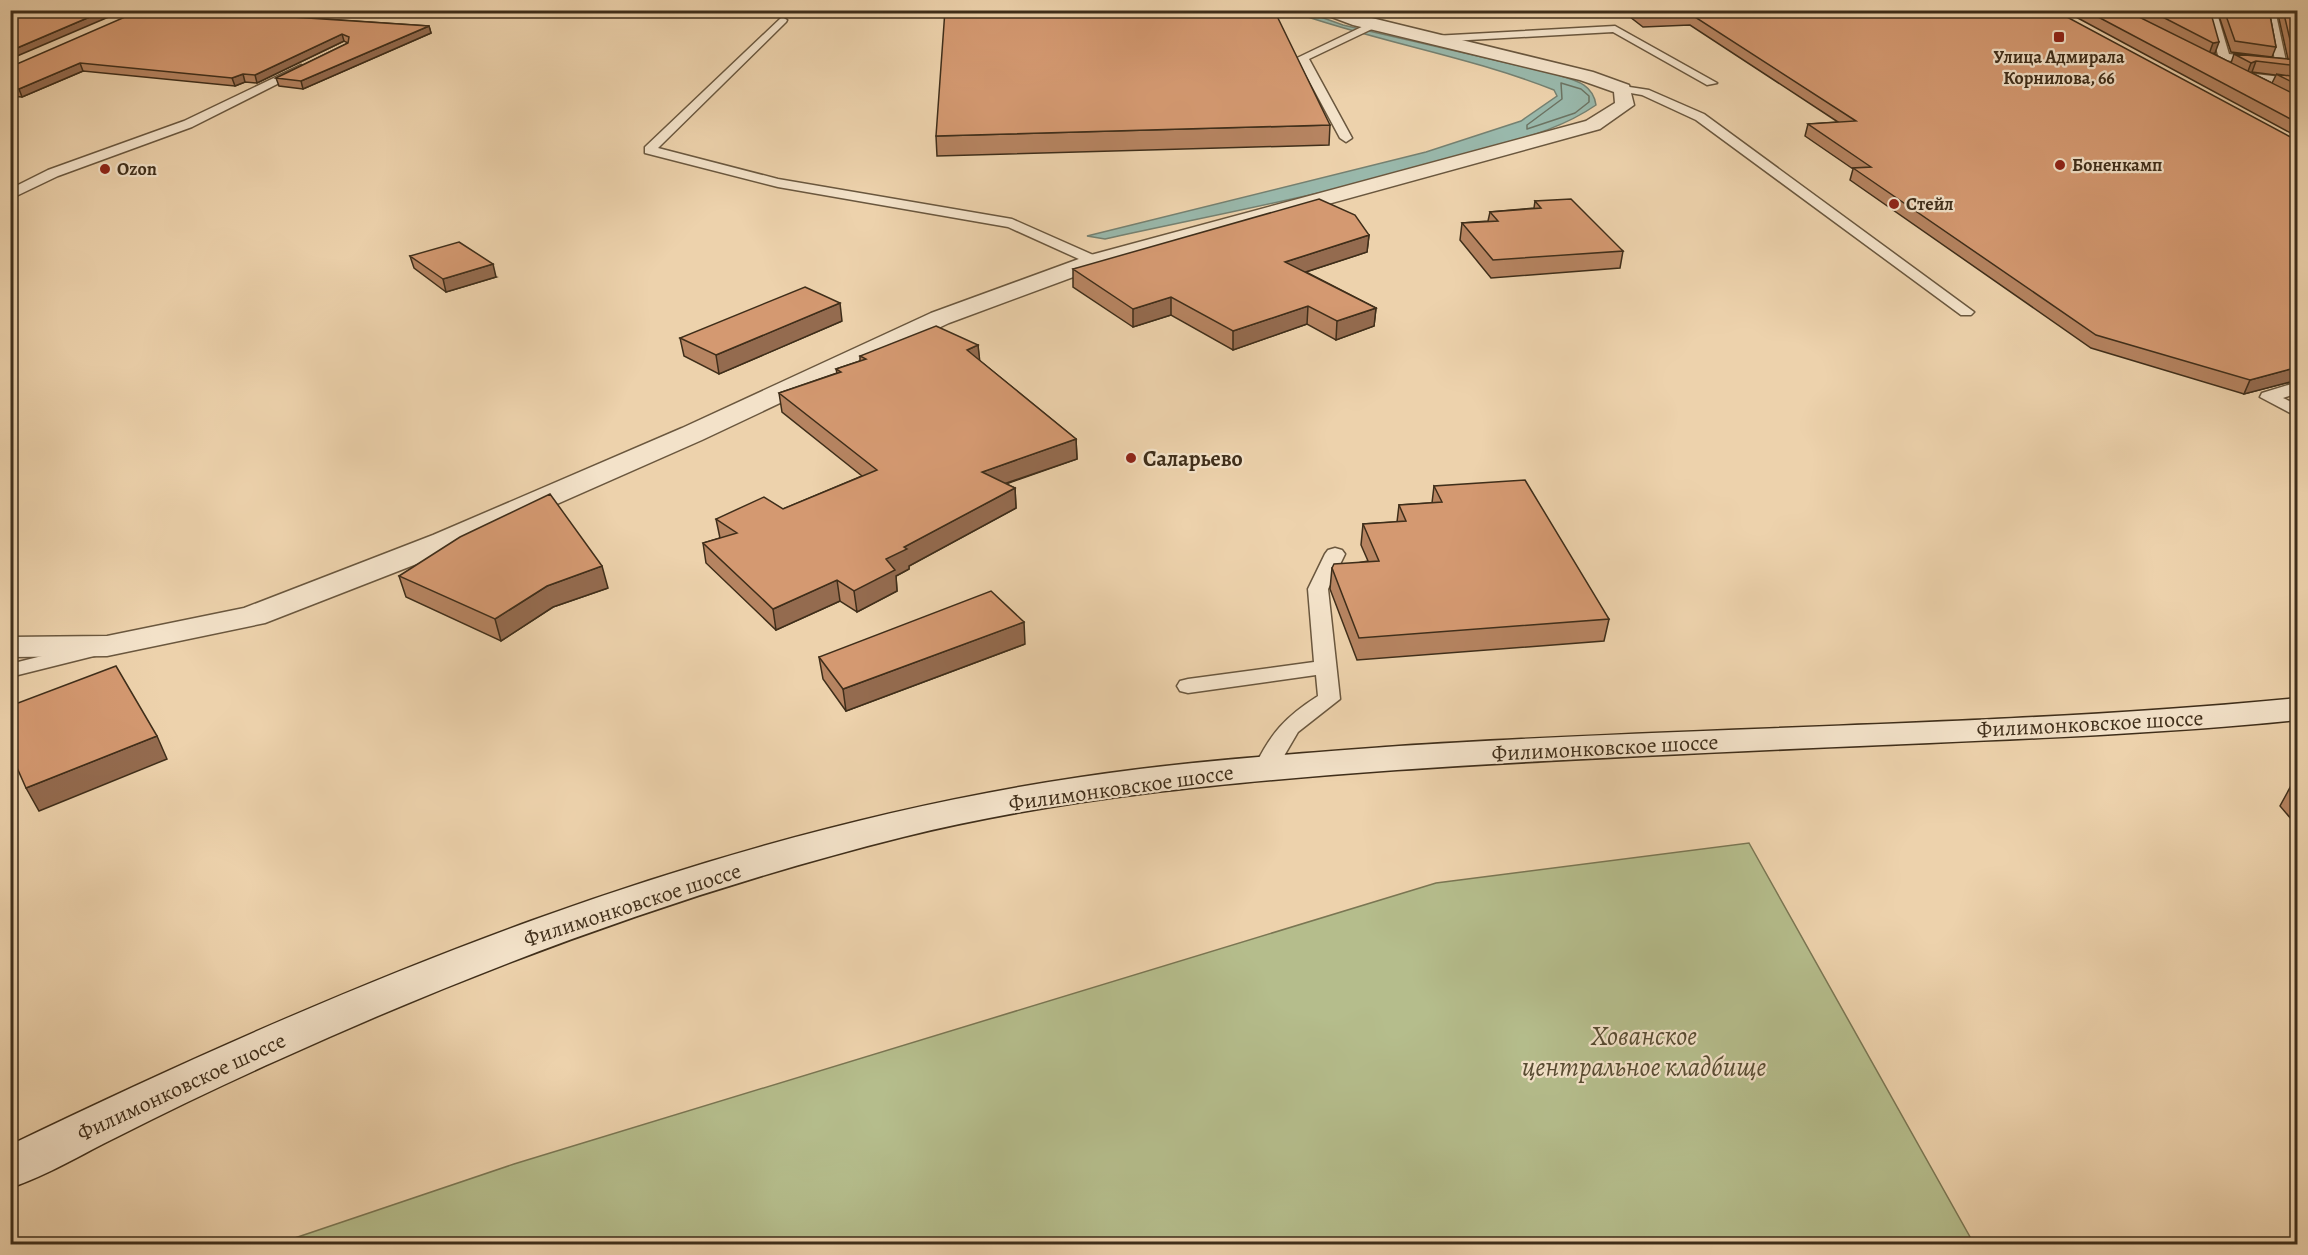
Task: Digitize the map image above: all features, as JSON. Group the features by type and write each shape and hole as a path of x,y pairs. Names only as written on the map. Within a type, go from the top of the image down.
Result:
{"street":[{"path":"10,647 107,646 253,616 444,542 692,434 940,318 1095,261 1593,125 1625,105 1623,89 1584,73 1370,26 1322,10"},
{"name":"Филимонковское шоссе","path":"10,1168 294,1032 458,963 648,894 840,841 1044,795 1266,768 1443,755 2160,720 2298,709"}],"lane":[{"path":"2211,10 2224,57"},
{"path":"2270,10 2281,64"},
{"path":"782,20 649,150 778,183 1012,223 1095,261"},
{"path":"1346,138 1303,58 1370,26"},
{"path":"1433,39 1615,29 1711,83"},
{"path":"2266,90 2202,58 2224,57 2298,66"},
{"path":"10,195 53,173 188,124 315,60"},
{"path":"2237,75 2298,83"},
{"path":"1623,89 1645,92 1700,117 1966,312"},
{"path":"2298,387 2268,397 2298,412"},
{"path":"1266,768 1277,743 1289,725 1329,699 1318,589 1335,554"},
{"path":"10,671 107,646"},
{"path":"1188,686 1326,667"}],"green space":[{"name":"Хованское центральное кладбище","path":"1749,843 1974,1244 277,1244 514,1164 1436,883"}],"water":[{"path":"1290,11 1304,11 1343,25 1562,76 1587,87 1596,105 1568,121 1537,134 1383,178 1105,239 1087,236 1426,152 1521,121 1557,96 1554,90 1522,78 1356,32"}],"building":[{"path":"10,10 106,10 10,51"},
{"path":"141,10 293,10 277,16 429,26 301,81 276,78 348,43 349,37 342,34 255,75 243,74 232,78 80,63 19,89 10,88 10,67"},
{"path":"945,10 1274,10 1330,125 936,136"},
{"path":"1636,10 2054,10 2298,141 2298,367 2250,380 2096,335 1853,168 1871,167 1808,124 1856,121 1692,15 1645,17"},
{"path":"2085,10 2125,10 2298,96 2298,123"},
{"path":"2149,10 2210,10 2219,42 2213,43"},
{"path":"2224,10 2269,10 2276,47 2235,41"},
{"path":"2283,10 2298,10 2298,50 2292,48"},
{"path":"2234,54 2298,60 2298,66 2256,61 2251,63"},
{"path":"2276,74 2298,77 2298,85"},
{"path":"1319,199 1355,215 1369,235 1285,262 1376,308 1337,321 1308,306 1233,331 1171,297 1133,309 1073,269"},
{"path":"1571,199 1623,251 1493,260 1462,223 1498,221 1490,212 1541,208 1535,201"},
{"path":"459,242 493,264 443,279 410,256"},
{"path":"805,287 840,303 716,355 680,338"},
{"path":"936,326 978,345 967,350 1076,439 982,472 1015,488 904,547 907,549 886,559 895,570 854,591 837,580 773,609 703,543 737,533 716,519 764,497 783,509 877,470 779,393 841,372 836,369 866,359 860,356"},
{"path":"1525,480 1609,619 1359,638 1332,568 1334,564 1379,561 1363,524 1406,521 1399,505 1442,502 1434,486"},
{"path":"550,494 602,566 547,586 495,619 399,576 460,537"},
{"path":"991,591 1024,622 843,689 819,657"},
{"path":"116,666 157,736 26,788 10,752 10,706"}],"place":[{"name":"Улица Адмирала Корнилова, 66","path":"2059,37"},
{"name":"Боненкамп","path":"2060,165"},
{"name":"Ozon","path":"105,169"},
{"name":"Стейл","path":"1894,204"},
{"name":"Саларьево","path":"1131,458"}]}
